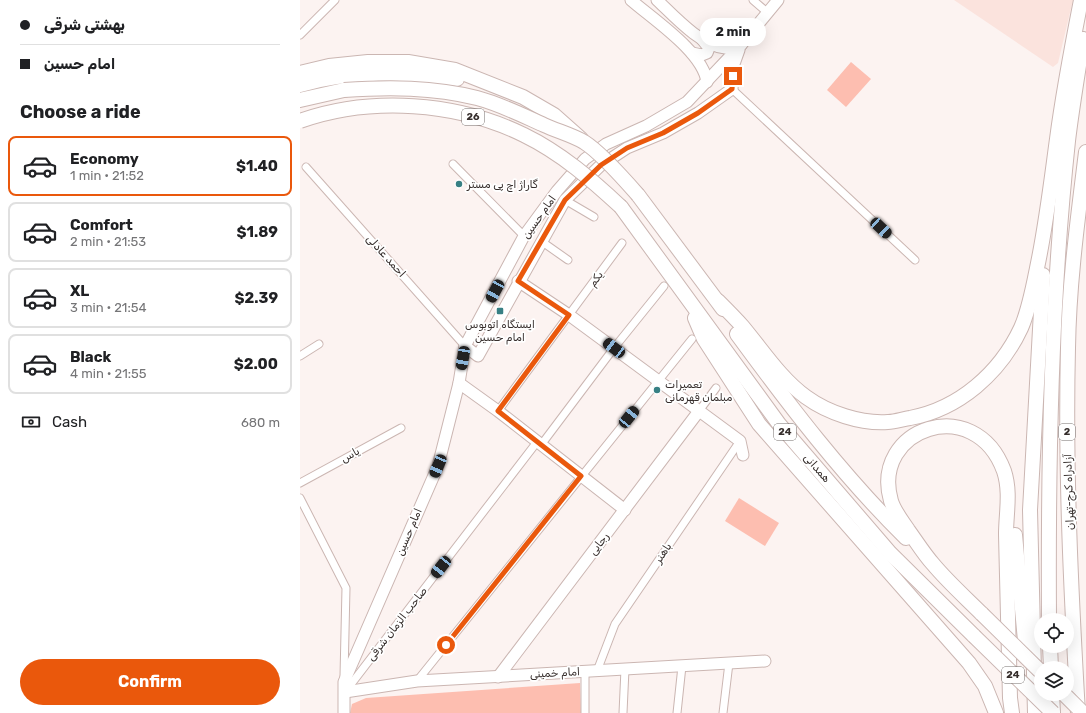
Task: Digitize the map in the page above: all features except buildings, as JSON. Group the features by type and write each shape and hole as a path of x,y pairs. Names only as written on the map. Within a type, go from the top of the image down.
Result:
{"highway":[{"path":"718,301 741,325 783,376 806,397 835,412 861,420 888,422 926,415 947,406 969,392 989,375 1003,359 1021,327 1032,292 1045,229 1064,90 1081,0"},
{"path":"1049,613 1050,423 1060,229 1068,140 1086,21"},
{"path":"300,73 329,66 368,62 408,62 455,70 523,97 554,115 584,142"},
{"path":"300,85 357,74 420,74 491,84"},
{"name":"26","path":"300,100 344,90 382,87 448,92 477,98 515,111 584,142 620,174 638,194"},
{"name":"26","path":"300,120 340,110 397,105 452,111 486,120 526,136 562,158 592,181 621,207"},
{"name":"آزادراه کرج-تهران","path":"1078,713 1069,521 1068,347 1075,245 1086,152"},
{"name":"همدانی","path":"638,194 718,301 734,328 786,401 875,507 932,564"},
{"name":"همدانی","path":"621,207 779,424 890,553 1053,713"},
{"path":"1034,713 1030,510 1045,229"},
{"path":"686,296 704,339 759,424 969,663 985,686 996,713"},
{"path":"932,564 891,502 887,480 892,463 903,444 921,431 943,426 966,429 984,439 996,453 1004,472 1015,532 1022,617 1034,713"},
{"path":"1008,491 1006,529 1010,698 1012,713"},
{"name":"24","path":"932,564 1034,665"},
{"path":"1052,701 1053,713"},
{"path":"1071,701 1083,713"}],"main road":[{"path":"631,0 692,53 702,65 707,82"},
{"path":"656,0 700,38 709,48 707,53 702,55 692,53"},
{"name":"امام حسین","path":"344,713 345,687 438,466 459,383 465,346 524,236 557,191 585,159 606,144 646,126 687,102 741,45 778,0"},
{"path":"700,38 726,48 741,45"},
{"name":"امام حسین","path":"465,346 478,356 518,281 565,200 601,165 627,148 663,133 698,113 732,89 734,64 741,45"},
{"path":"518,281 569,315 740,441 743,455"},
{"path":"459,383 498,411 624,510"},
{"name":"رجایی","path":"498,677 699,411"},
{"name":"امام خمینی","path":"345,687 417,681 765,661"}],"street":[{"path":"300,34 335,0"},
{"path":"753,0 768,13"},
{"path":"732,89 915,260"},
{"path":"453,164 524,236"},
{"name":"احمد عادلی","path":"306,167 465,346"},
{"path":"565,200 594,217"},
{"path":"541,241 568,260"},
{"name":"یکم","path":"498,411 622,243"},
{"name":"صاحب الزمان شرقی","path":"345,687 664,286"},
{"path":"417,681 692,340"},
{"path":"300,356 319,344"},
{"path":"699,411 716,388"},
{"name":"یاس","path":"300,483 401,428"},
{"name":"باهنر","path":"597,671 615,624 740,441"},
{"path":"300,498 346,588 345,687"},
{"path":"723,713 729,664"},
{"path":"677,713 682,666"},
{"path":"623,713 625,669"},
{"path":"585,672 585,713"}],"shaded area":[{"path":"954,0 1073,0 1058,63 1053,67"},
{"path":"851,62 871,79 846,107 827,90"},
{"path":"739,498 779,523 765,546 725,521"},
{"path":"580,683 581,713 350,713 352,704 366,698"}],"place":[{"name":"گاراژ اچ پی مستر","path":"459,184"},
{"name":"ایستگاه اتوبوس امام حسین","path":"500,311"},
{"name":"تعمیرات مبلمان قهرمانی","path":"657,390"}],"route":[{"path":"446,645 581,476 498,411 569,315 518,281 565,200 601,165 627,148 663,133 698,113 732,89 733,76"}]}
